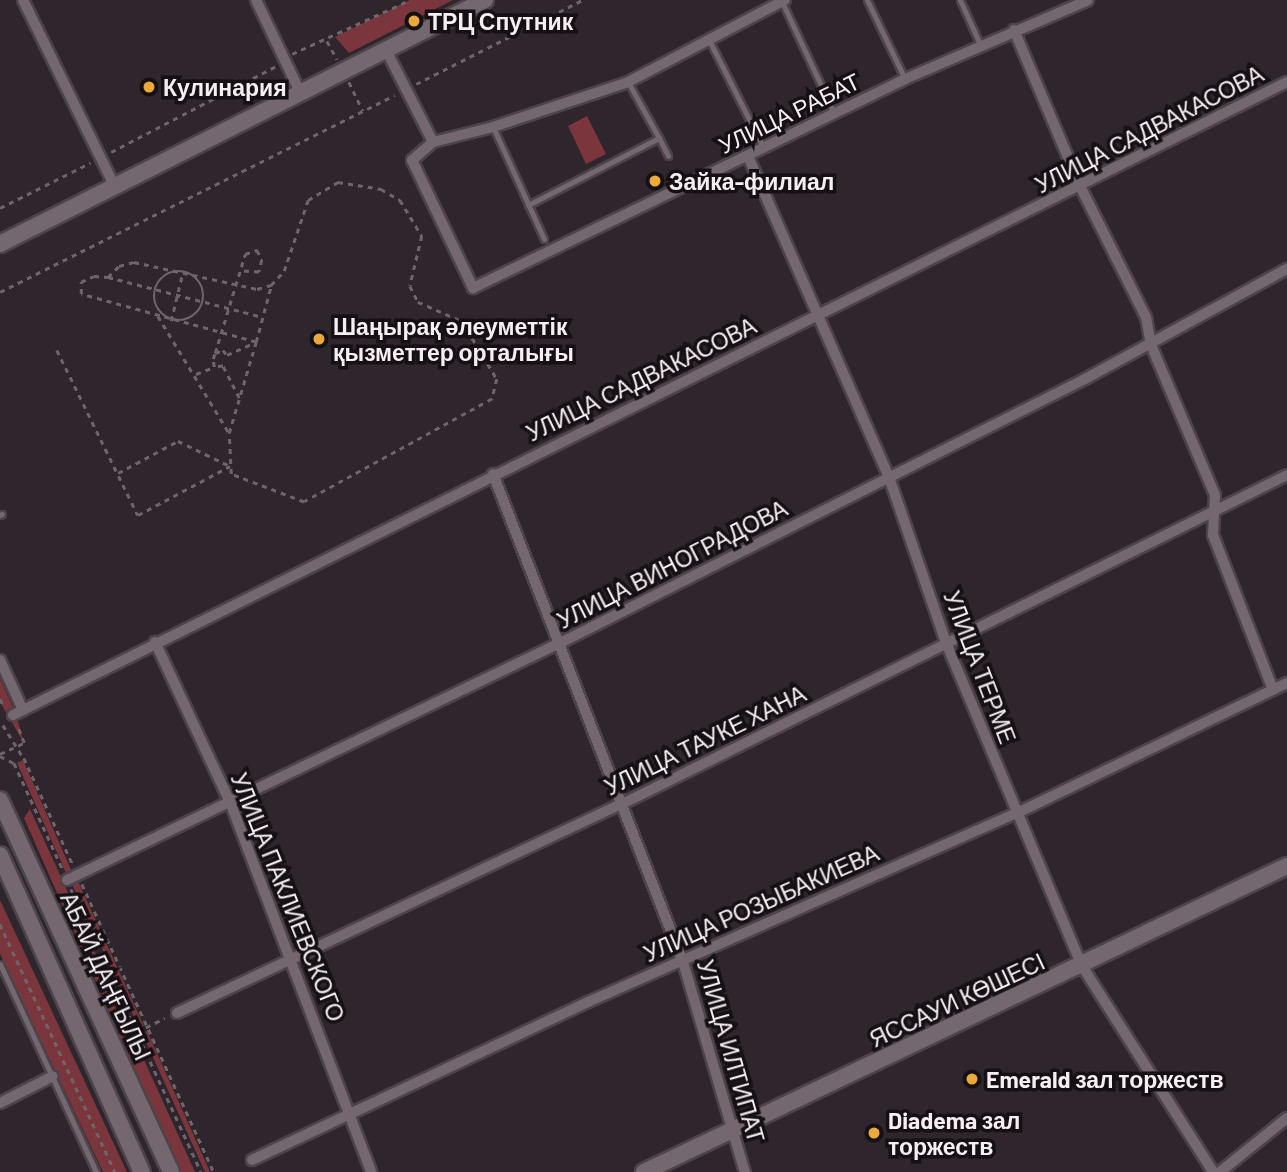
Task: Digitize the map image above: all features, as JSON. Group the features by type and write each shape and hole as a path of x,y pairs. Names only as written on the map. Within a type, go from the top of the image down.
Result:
{"main road":[{"path":"0,244 485,0"},
{"name":"АБАЙ ДАҢҒЫЛЫ","path":"0,800 171,1172"},
{"name":"АБАЙ ДАҢҒЫЛЫ","path":"0,855 142,1172"},
{"name":"ЯССАУИ КӨШЕСІ","path":"644,1172 1082,966 1287,866"}],"street":[{"path":"23,0 115,187"},
{"path":"256,0 301,94"},
{"name":"УЛИЦА РАБАТ","path":"433,142 412,160 474,288 905,79 980,44 1088,0"},
{"path":"386,50 433,142 493,127 628,82 783,1"},
{"path":"1014,30 1081,188 1146,317 1151,345 1215,495 1213,535 1273,690"},
{"name":"УЛИЦА САДВАКАСОВА","path":"18,712 493,474 1081,188 1287,82"},
{"name":"УЛИЦА ТЕРМЕ","path":"748,156 889,477 947,645 1015,814 1082,966 1213,1172"},
{"name":"УЛИЦА ВИНОГРАДОВА","path":"72,877 562,642 1151,345 1287,269"},
{"name":"УЛИЦА ИЛТИПАТ","path":"493,474 562,642 620,805 683,962 745,1172"},
{"name":"УЛИЦА ТАУКЕ ХАНА","path":"177,1013 620,805 1287,475"},
{"name":"УЛИЦА ПАКЛИЕВСКОГО","path":"155,642 230,802 371,1172"},
{"path":"0,660 18,712"},
{"name":"УЛИЦА РОЗЫБАКИЕВА","path":"252,1160 683,962 1015,814 1287,683"},
{"path":"0,1103 53,1076"},
{"path":"1220,1172 1287,1118"}],"lane":[{"path":"867,0 905,79"},
{"path":"960,0 980,44"},
{"path":"783,1 834,114"},
{"path":"709,40 764,148"},
{"path":"628,82 668,156"},
{"path":"493,127 544,239"},
{"path":"527,205 659,138"},
{"path":"0,964 96,1172"}],"path":[{"path":"0,208 264,75 284,60 410,0"},
{"path":"0,292 582,0"},
{"path":"327,41 337,59"},
{"path":"349,82 363,110"},
{"path":"338,182 381,190 400,200 422,236 410,286 418,302 462,320 496,379 492,400 304,502 231,474 229,433 262,317 271,285 284,271 308,200 338,182"},
{"path":"214,367 215,353 245,254 257,250 262,260 258,272 242,271"},
{"path":"108,277 119,266 134,262 257,289 271,285"},
{"path":"172,321 183,271"},
{"path":"155,289 169,273 183,271 197,279 204,302"},
{"path":"256,342 81,294 81,282 94,276 108,277 262,317"},
{"path":"155,289 159,312 172,321 192,318 204,302"},
{"path":"158,316 196,374 229,433"},
{"path":"215,353 223,350 227,355 256,342"},
{"path":"57,350 138,515 230,466"},
{"path":"196,374 223,366 239,398"},
{"path":"117,474 178,441 230,466"},
{"path":"0,755 24,743 18,712"},
{"path":"3,725 14,748 24,758 137,1032 201,1172"},
{"path":"0,755 14,763 148,1027 214,1172"},
{"path":"0,924 115,1172"},
{"path":"137,1032 177,1013"}],"shaded area":[{"path":"410,0 453,0 349,53 335,37"},
{"path":"587,116 606,154 586,164 568,126"},
{"path":"0,679 16,714 24,743 0,702"},
{"path":"23,760 72,872 67,875 17,763"},
{"path":"30,809 195,1172 180,1172 24,818"},
{"path":"77,879 144,1026 139,1028 71,882"},
{"path":"0,900 127,1172 103,1172 0,954"},
{"path":"147,1031 210,1172 205,1172 142,1033"}],"place":[{"name":"ТРЦ Спутник","path":"414,21"},
{"name":"Кулинария","path":"149,87"},
{"name":"Зайка-филиал","path":"655,181"},
{"name":"Шаңырақ әлеуметтік қызметтер орталығы","path":"319,339"},
{"name":"Emerald зал торжеств","path":"972,1079"},
{"name":"Diadema зал торжеств","path":"874,1133"}]}
